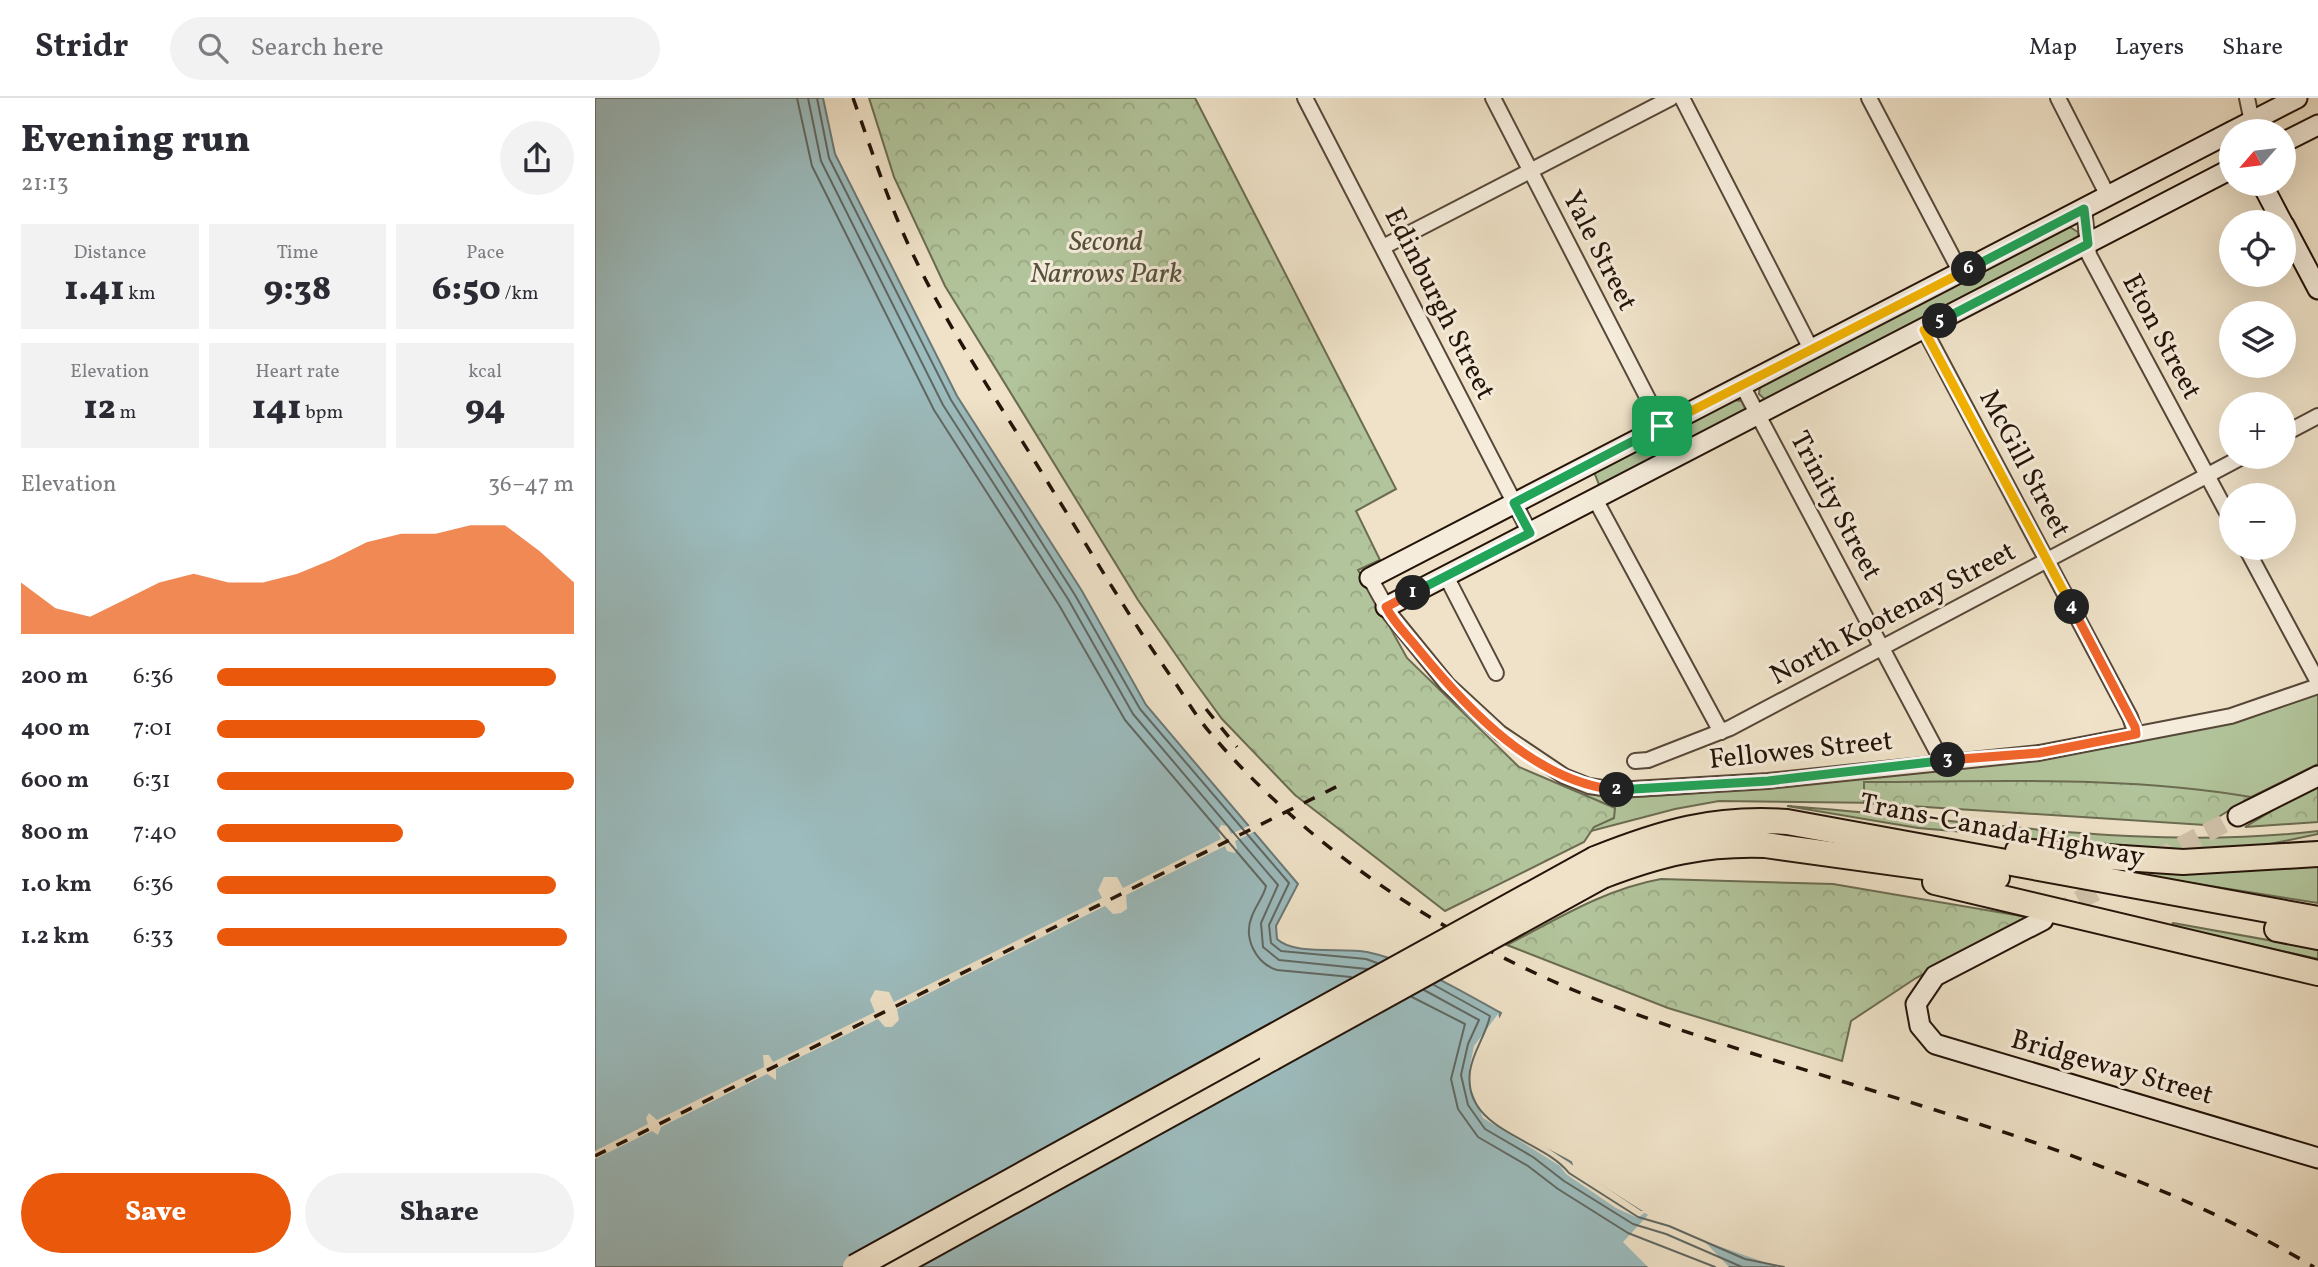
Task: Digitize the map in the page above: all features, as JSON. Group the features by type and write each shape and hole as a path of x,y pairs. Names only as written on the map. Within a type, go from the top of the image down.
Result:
{"highway":[{"name":"Trans-Canada Highway","path":"1599,868 1666,832 1706,824 1755,820 1828,827 2318,919"},
{"path":"1828,827 2007,850 2146,861 2211,861 2318,854"},
{"name":"Trans-Canada Highway","path":"1599,868 1671,852 1729,844 1973,873 2318,937"},
{"path":"1826,854 2318,973"},
{"path":"855,1267 1599,868"},
{"path":"893,1267 1599,868"}],"street":[{"name":"Edinburgh Street","path":"1305,98 1530,533"},
{"name":"Yale Street","path":"1493,98 1662,426"},
{"path":"1383,247 1671,98"},
{"path":"1682,98 1811,349"},
{"path":"1869,98 1961,273"},
{"path":"2058,98 2108,196"},
{"path":"2246,98 2250,119"},
{"path":"2264,119 2297,98"},
{"path":"2296,136 2318,125"},
{"path":"1370,578 2219,139"},
{"path":"1386,607 2219,175"},
{"name":"Eton Street","path":"2084,209 2089,255 2219,498"},
{"path":"2296,248 2318,289"},
{"name":"McGill Street","path":"1924,330 2135,727 2136,734"},
{"name":"Trinity Street","path":"1742,385 1942,761"},
{"path":"2296,428 2318,416"},
{"name":"North Kootenay Street","path":"1635,761 1648,760 1721,732 2219,469"},
{"path":"1595,499 1721,732"},
{"path":"2252,560 2318,684"},
{"path":"1446,576 1496,673"},
{"name":"Fellowes Street","path":"1370,578 1386,607 1447,684 1500,733 1553,770 1589,786 1630,790 1665,789 2039,753 2231,716 2318,684"},
{"path":"2238,816 2318,776"},
{"name":"Bridgeway Street","path":"2043,920 1935,976 1916,1004 1920,1026 1935,1044 2318,1158"}],"green space":[{"name":"Second Narrows Park","path":"869,98 1195,98 1396,489 1356,511 1380,560 1358,570 1407,658 1519,767 1615,808 1614,818 1594,827 1584,842 1445,911 1295,795 1222,719 1138,600 945,286 894,177"},
{"path":"2068,226 2078,232 2079,239 1767,401 1759,394 1760,386"},
{"path":"1732,400 1742,401 1746,411 1600,487 1594,472"},
{"path":"2318,694 2318,764 2231,807 1719,801 1675,809 1591,831 1586,793 1620,798 1686,794 2070,754 2237,722"},
{"path":"1864,782 2106,783 2155,785 2251,797 2205,825 1864,803"},
{"path":"2318,783 2318,822 2245,827"},
{"path":"1787,806 2119,835 2186,838 2318,831 2318,834 2251,848 2218,850 2052,846 2023,837 1918,828"},
{"path":"2318,863 2318,903 2096,868"},
{"path":"1661,879 1833,884 2027,917 1916,978 1851,1021 1842,1061 1668,1008 1507,945 1601,897"},
{"path":"2173,923 2318,949 2318,959 2171,926"}],"water":[{"path":"595,98 823,98 835,154 957,396 1082,591 1146,705 1298,884 1276,926 1277,939 1285,944 1307,949 1357,951 1384,956 1436,978 1501,1013 1483,1050 1477,1074 1479,1090 1486,1105 1497,1117 1526,1138 1571,1162 1573,1168 1641,1211 1748,1252 1803,1267 595,1267"}],"pier":[{"path":"1253,824 1258,830 1235,841 1235,853 1227,851 1225,846 1126,895 1127,909 1121,913 1113,914 1105,906 897,1009 899,1020 892,1027 885,1027 878,1019 776,1069 776,1080 767,1074 661,1127 658,1135 652,1131 595,1159 595,1151 648,1124 646,1118 649,1113 657,1120 764,1067 763,1055 769,1055 773,1062 875,1012 870,1000 875,990 889,992 894,1002 1102,898 1098,890 1104,877 1117,877 1123,888 1221,839 1218,831 1221,825 1227,826 1231,834"},
{"path":"1498,1014 1500,1020 1480,1073 1483,1091 1498,1115 1641,1211 1647,1209 1664,1214 1750,1251 1782,1256 1806,1267 1778,1267 1704,1241 1729,1267 1648,1267 1623,1242 1648,1215 1644,1213 1638,1218 1616,1208 1566,1174 1560,1166 1483,1118 1471,1089 1469,1070 1474,1046"}],"tunnel":[{"path":"2053,914 2238,816"}],"railway":[{"path":"853,98 879,173 924,277 976,368 1140,631 1212,735 1254,780 1299,822 1347,861 1451,930 1562,985 1707,1039 2061,1152 2148,1185 2232,1223 2314,1267"},
{"path":"1206,709 1237,747"},
{"path":"595,1156 1342,784"}],"route":[{"path":"2084,209 2088,244 1924,330 2130,717 2136,734 2039,753 1665,789 1630,790 1589,786 1553,770 1500,733 1447,684 1386,607 1530,533 1514,503 1662,426 2084,209"}]}
